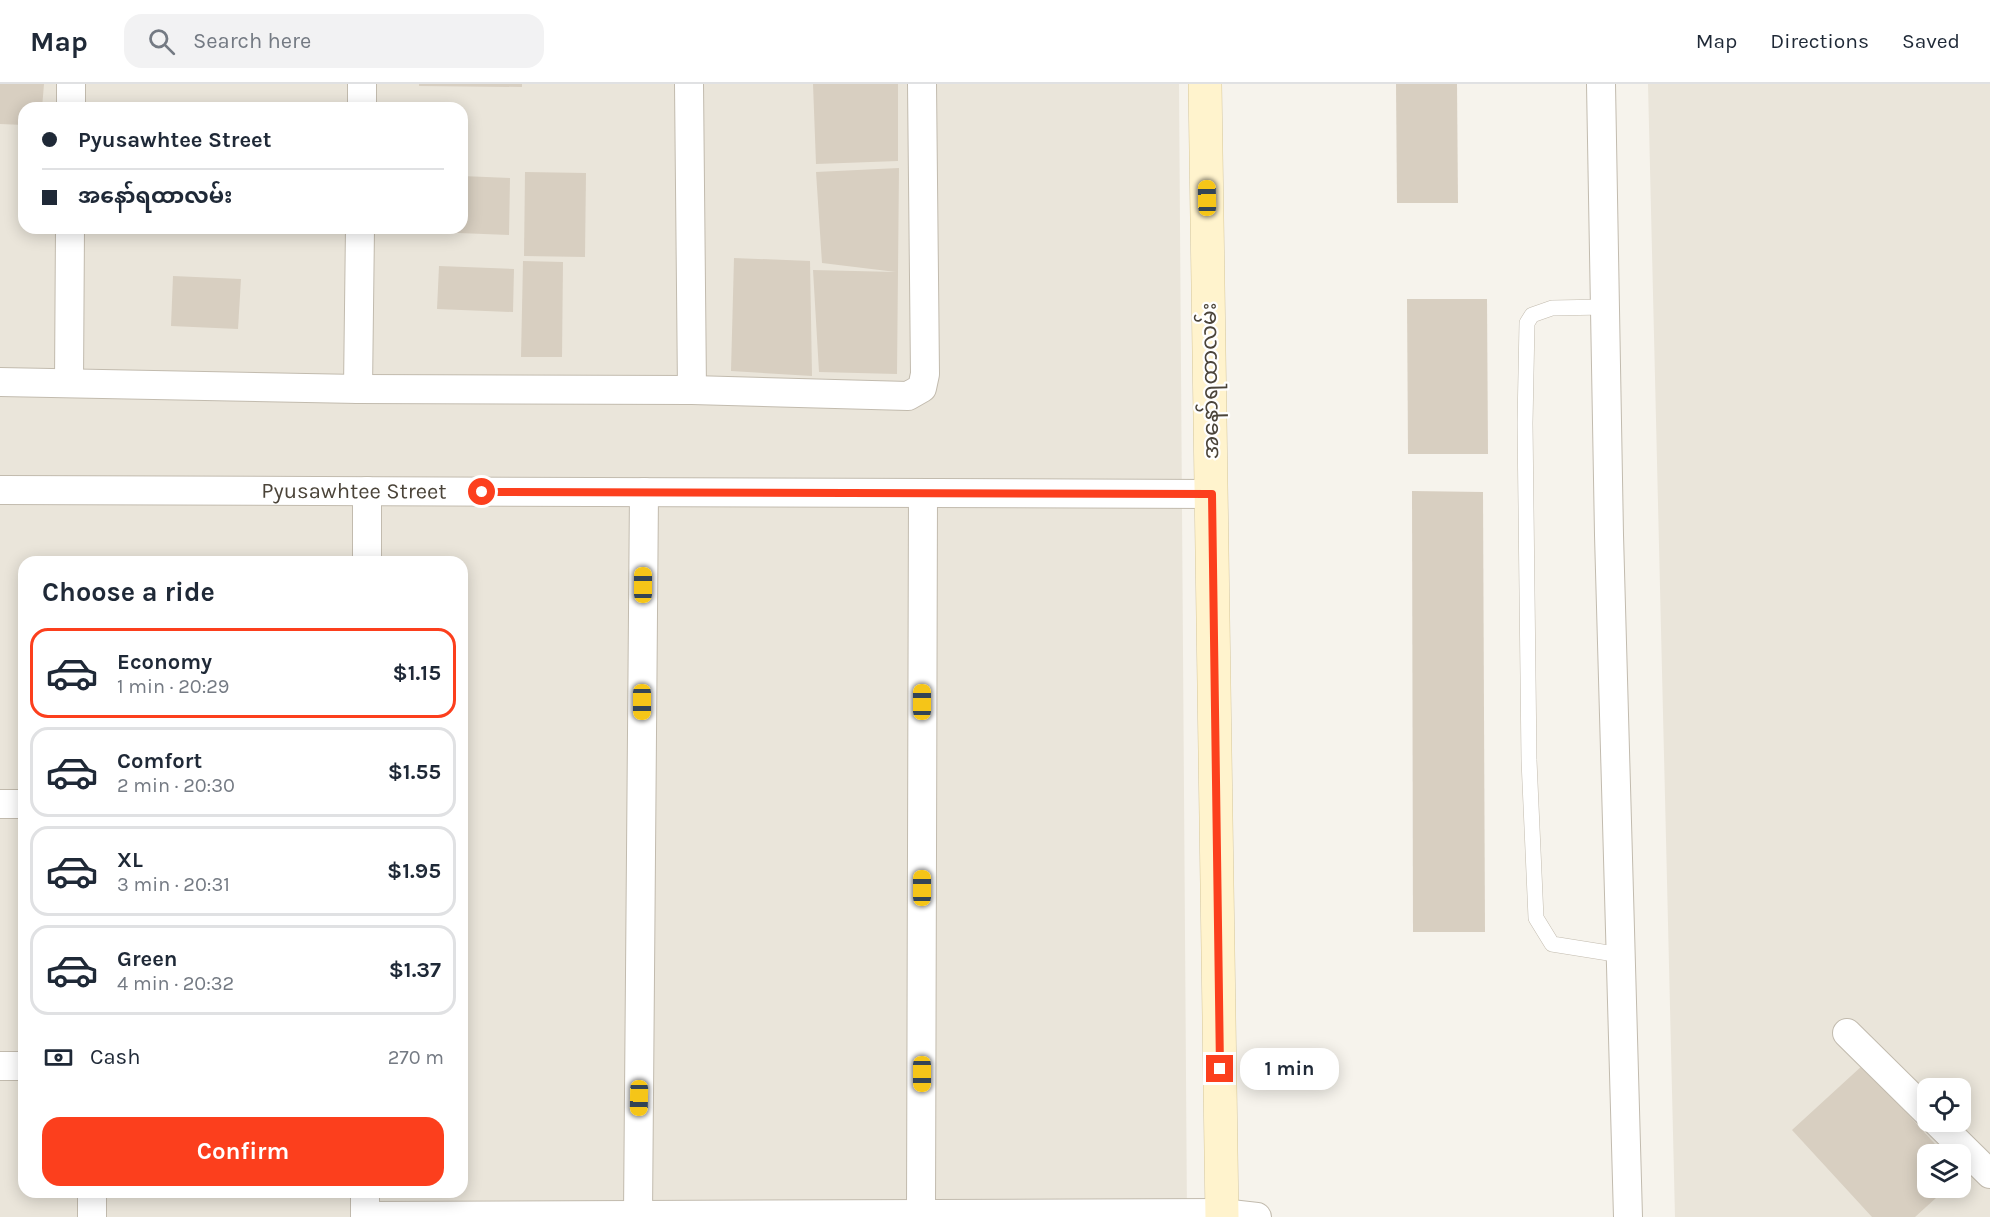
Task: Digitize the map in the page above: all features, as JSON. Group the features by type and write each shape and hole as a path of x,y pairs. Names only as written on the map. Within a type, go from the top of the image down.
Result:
{"main road":[{"name":"အနော်ရထာလမ်း","path":"1205,84 1222,1215"}],"street":[{"path":"70,102 71,84"},
{"path":"362,84 362,102"},
{"path":"689,84 692,390"},
{"path":"0,382 358,389 692,390 908,396 922,388 925,374 922,84"},
{"path":"1601,84 1608,523 1628,1217"},
{"path":"69,382 70,234"},
{"path":"358,389 360,234"},
{"name":"Pyusawhtee Street","path":"0,490 1212,494"},
{"path":"367,491 367,556"},
{"path":"638,1215 644,492"},
{"path":"921,1214 923,493"},
{"path":"0,804 18,804"},
{"path":"1847,1034 1917,1102"},
{"path":"0,1066 18,1066"},
{"path":"1947,1132 1990,1174"},
{"path":"92,1198 92,1217"},
{"path":"365,1209 638,1215 921,1214 1257,1217"}],"lane":[{"path":"1605,307 1552,308 1532,315 1527,323 1525,423 1529,760 1536,918 1552,944 1621,955"}],"shaded area":[{"path":"0,84 1179,84 1187,1217 0,1217"},
{"path":"1648,84 1990,84 1990,1217 1675,1217"}],"building":[{"path":"0,84 44,84 42,102 18,102 18,125 0,124"},
{"path":"419,84 522,84 522,87 419,86"},
{"path":"813,84 898,84 898,161 816,164"},
{"path":"1396,84 1457,84 1458,203 1397,203"},
{"path":"899,168 897,374 819,372 813,270 896,272 822,263 816,172"},
{"path":"525,172 586,173 585,257 524,256"},
{"path":"468,176 510,178 509,235 468,233"},
{"path":"734,258 810,261 812,376 731,371"},
{"path":"523,261 563,262 562,357 521,357"},
{"path":"439,266 514,269 513,312 437,309"},
{"path":"173,276 241,279 238,329 171,326"},
{"path":"1407,299 1487,299 1488,454 1408,454"},
{"path":"1412,491 1483,492 1485,932 1413,932"},
{"path":"1863,1065 1917,1124 1917,1132 1924,1132 1935,1144 1917,1144 1917,1198 1936,1198 1915,1217 1872,1217 1792,1130"}],"route":[{"path":"482,492 1212,494 1220,1069"}]}
